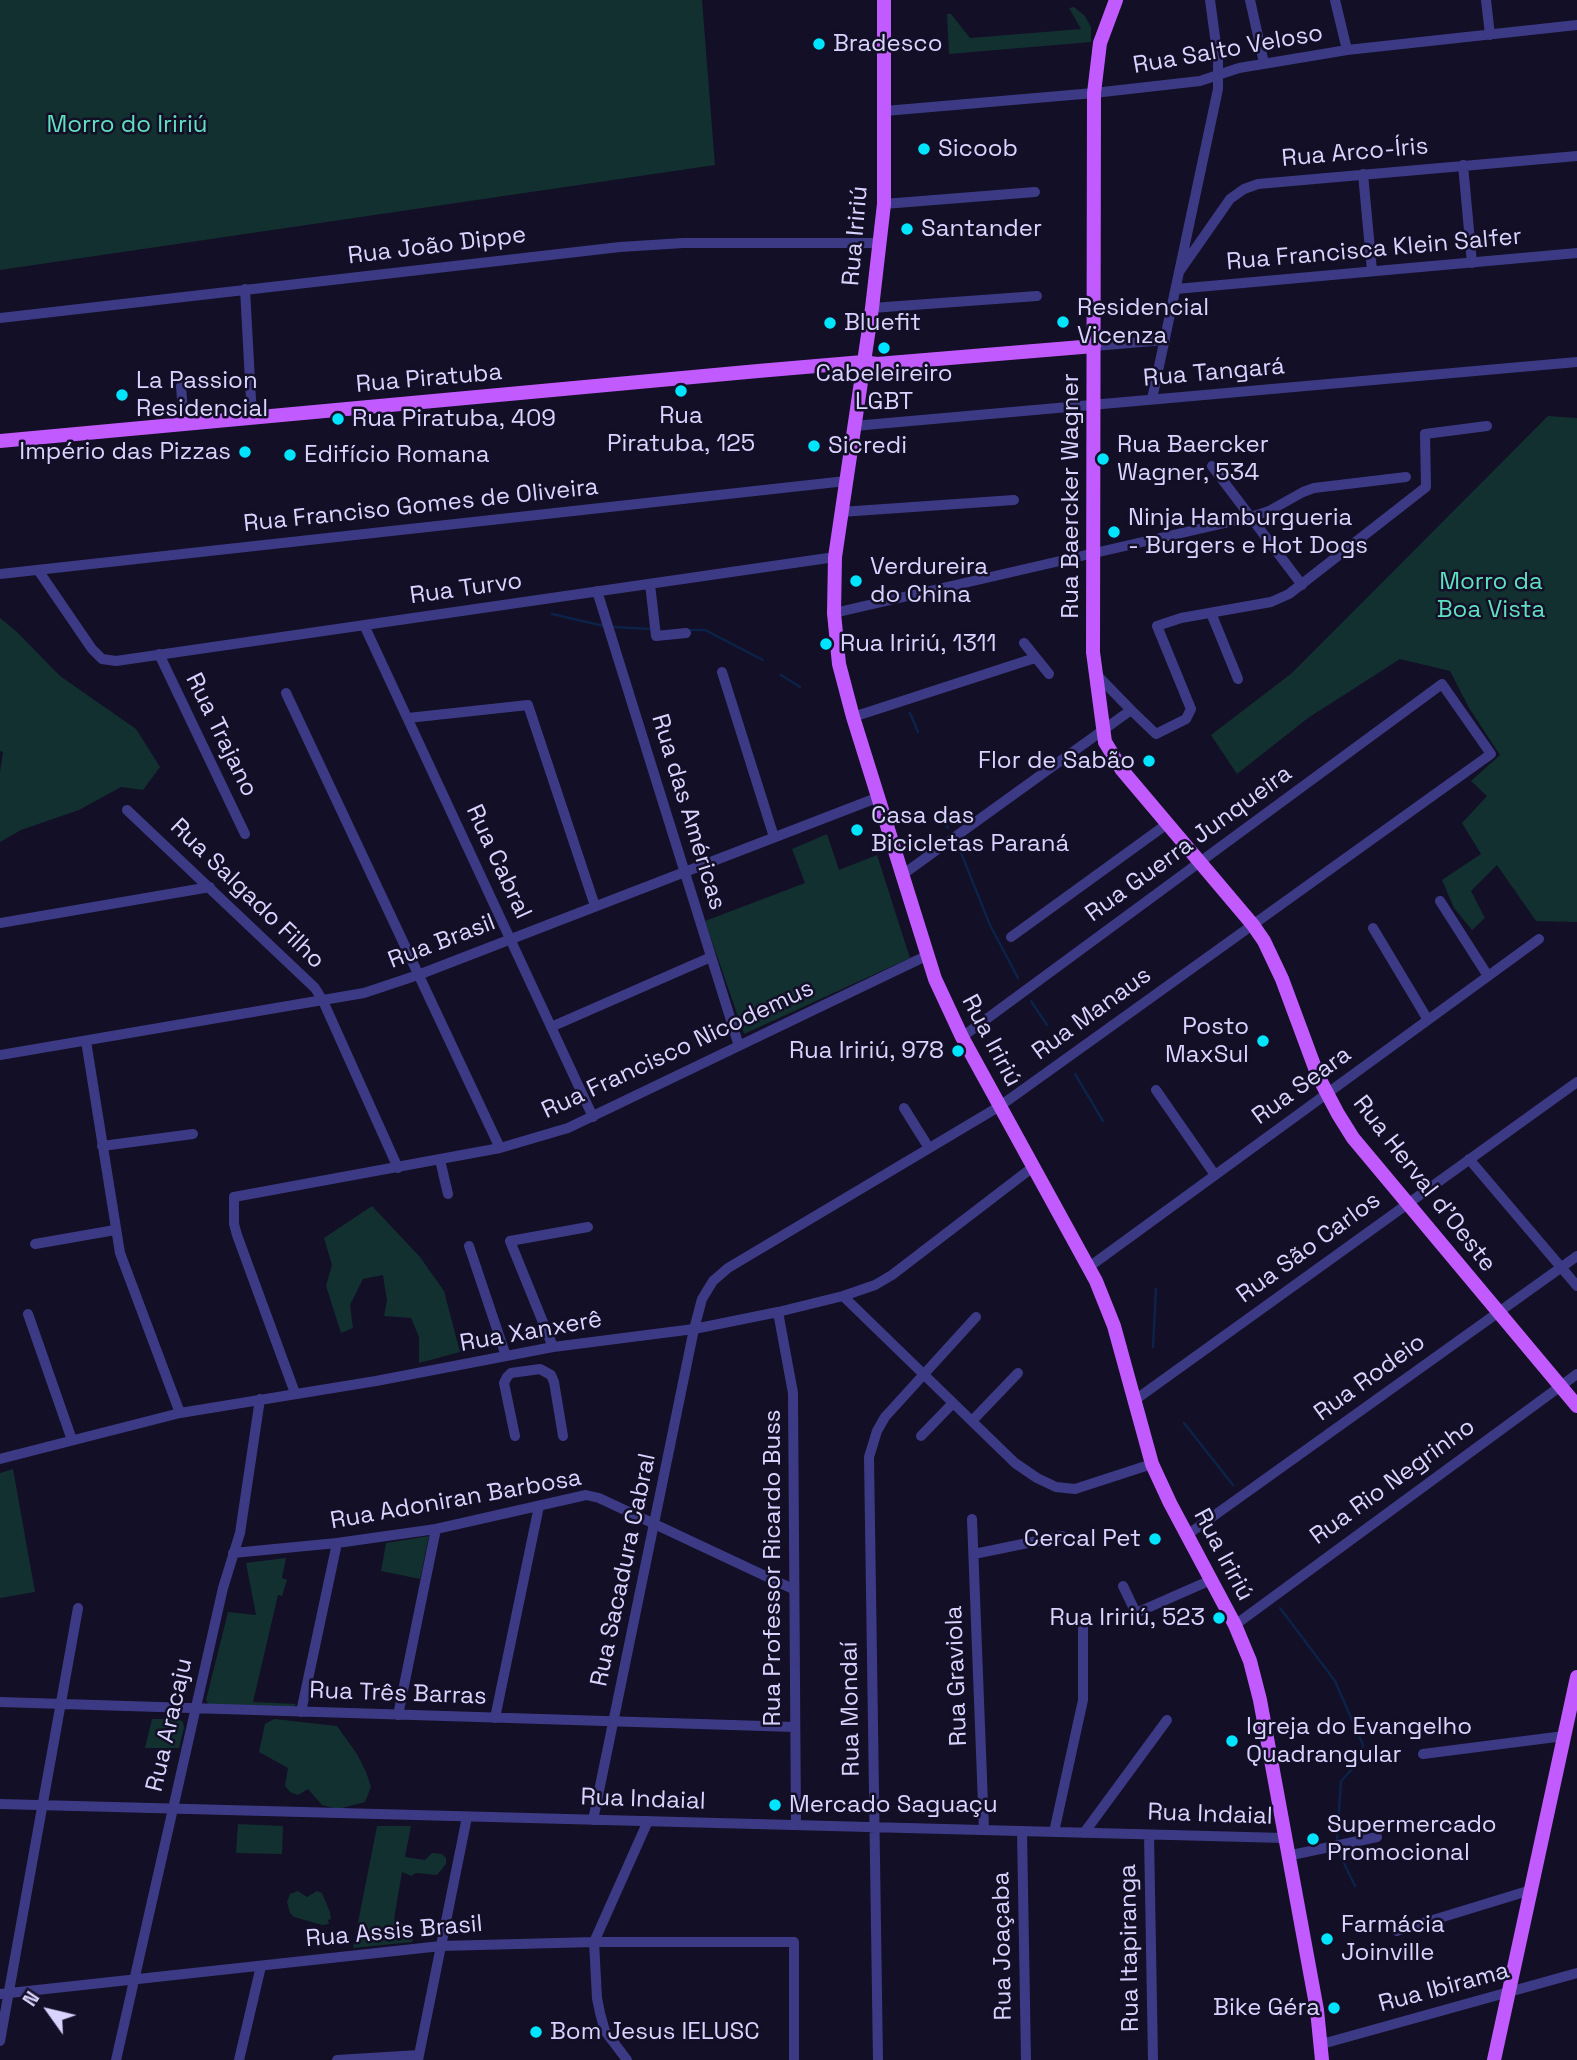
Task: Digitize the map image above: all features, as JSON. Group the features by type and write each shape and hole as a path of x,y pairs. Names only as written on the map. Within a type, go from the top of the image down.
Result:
{"main road":[{"name":"Rua Iririú","path":"884,0 884,204 872,308 835,557 834,613 839,664 926,956 943,1000 1089,1267 1114,1326 1152,1464 1235,1625 1256,1679 1322,2043 1322,2060"},
{"name":"Rua Baercker Wagner","path":"1102,731 1093,631 1094,93 1100,43 1116,0"},
{"name":"Rua Piratuba","path":"0,441 863,362 877,364 1094,346"},
{"name":"Rua Herval d'Oeste","path":"1102,731 1115,761 1253,925 1276,966 1326,1094 1353,1138 1577,1406"},
{"path":"1494,2060 1577,1677"}],"street":[{"path":"1152,399 1219,76 1210,0"},
{"path":"1250,0 1264,63"},
{"path":"1335,0 1347,50"},
{"path":"1486,0 1490,35"},
{"name":"Rua Salto Veloso","path":"885,111 1200,81 1264,63 1347,50 1577,25"},
{"name":"Rua Arco-Íris","path":"1179,272 1224,207 1244,190 1270,182 1577,156"},
{"path":"1463,165 1472,262"},
{"path":"1363,174 1372,271"},
{"path":"884,204 1035,192"},
{"name":"Rua João Dippe","path":"0,318 641,245 880,243"},
{"name":"Rua Francisca Klein Salfer","path":"1176,289 1577,253"},
{"path":"246,289 253,418"},
{"path":"872,308 1037,296"},
{"path":"1094,346 1165,340"},
{"name":"Rua Tangará","path":"854,426 1577,362"},
{"path":"181,386 184,424"},
{"path":"1095,673 1156,734 1186,719 1191,709 1157,626 1181,618 1281,599 1426,487 1425,434 1487,426"},
{"path":"1212,466 1302,585"},
{"path":"834,613 1251,517 1314,488 1406,478"},
{"name":"Rua Franciso Gomes de Oliveira","path":"0,574 846,481"},
{"path":"841,512 1014,500"},
{"name":"Rua Turvo","path":"38,570 92,649 102,659 116,661 835,557"},
{"path":"650,583 656,636 687,633"},
{"name":"Rua das Américas","path":"597,591 740,1046"},
{"path":"1211,613 1238,679"},
{"name":"Rua Cabral","path":"364,625 593,1117"},
{"path":"1024,643 1049,674"},
{"name":"Rua Trajano","path":"159,654 245,834"},
{"path":"853,717 1035,658"},
{"path":"722,672 774,838"},
{"name":"Rua Manaus","path":"694,1329 706,1290 728,1268 1000,1106 1491,754 1442,684"},
{"name":"Rua Guerra Junqueira","path":"962,1037 1442,684"},
{"path":"286,693 500,1148"},
{"path":"408,718 528,705 595,906"},
{"path":"902,875 1130,710"},
{"name":"Rua Brasil","path":"0,1055 364,993 418,975 879,797"},
{"name":"Rua Salgado Filho","path":"127,810 308,980 323,1000 398,1168"},
{"path":"1012,937 1167,824"},
{"path":"0,923 210,887"},
{"path":"1440,901 1489,976"},
{"path":"1373,928 1428,1020"},
{"name":"Rua Seara","path":"1089,1267 1539,939"},
{"name":"Rua Francisco Nicodemus","path":"295,1393 237,1235 234,1224 234,1197 440,1160 543,1136 593,1117 926,956"},
{"path":"551,1027 712,957"},
{"path":"86,1041 115,1230 124,1268 180,1413"},
{"name":"Rua São Carlos","path":"1135,1400 1577,1082"},
{"path":"1156,1090 1216,1175"},
{"path":"904,1108 929,1148"},
{"path":"102,1146 194,1134"},
{"path":"1469,1159 1577,1286"},
{"path":"440,1160 448,1194"},
{"name":"Rua Xanxerê","path":"0,1459 180,1413 376,1381 553,1347 694,1329 842,1296 875,1285 892,1275 1033,1167"},
{"path":"553,1347 510,1241 588,1227"},
{"path":"35,1244 115,1230"},
{"path":"469,1246 506,1356"},
{"name":"Rua Rodeio","path":"1187,1535 1577,1256"},
{"path":"842,1296 1025,1471 1056,1487 1066,1489 1085,1487 1152,1464"},
{"name":"Rua Professor Ricardo Buss","path":"778,1312 793,1393 796,1825"},
{"path":"28,1314 72,1440"},
{"name":"Rua Mondaí","path":"878,2060 869,1457 877,1431 885,1418 976,1317"},
{"name":"Rua Sacadura Cabral","path":"593,1820 694,1329"},
{"path":"529,1352 534,1369"},
{"path":"514,1436 504,1383 512,1373 540,1369 551,1375 564,1436"},
{"path":"972,1422 1018,1373"},
{"name":"Rua Rio Negrinho","path":"1235,1625 1577,1374"},
{"name":"Rua Aracaju","path":"116,2060 195,1708 240,1533 260,1399"},
{"path":"921,1436 953,1403"},
{"name":"Rua Adoniran Barbosa","path":"233,1553 337,1543 436,1529 577,1495 593,1495 793,1589"},
{"path":"495,1718 539,1506"},
{"name":"Rua Graviola","path":"972,1519 984,1830"},
{"path":"398,1714 436,1529"},
{"path":"974,1554 1062,1536"},
{"path":"301,1712 337,1543"},
{"path":"1123,1587 1136,1613 1211,1580"},
{"path":"0,2041 4,1993 43,1805 78,1608"},
{"path":"1054,1832 1083,1700 1083,1627"},
{"name":"Rua Três Barras","path":"0,1702 795,1727"},
{"path":"1084,1833 1167,1720"},
{"path":"1423,1754 1564,1736"},
{"name":"Rua Indaial","path":"0,1804 1284,1839"},
{"path":"337,2060 418,2057 467,1817"},
{"path":"627,2060 605,2031 597,1998 594,1942 648,1821"},
{"name":"Rua Joaçaba","path":"1022,1831 1026,2060"},
{"name":"Rua Itapiranga","path":"1149,1835 1153,2060"},
{"path":"1287,1856 1377,1837"},
{"path":"1397,1931 1531,1890"},
{"name":"Rua Assis Brasil","path":"4,1993 441,1946 594,1942 794,1942 794,2060"},
{"path":"239,2060 261,1966"},
{"name":"Rua Ibirama","path":"1322,2043 1577,1973"}],"green space":[{"name":"Morro do Iririú","path":"0,0 702,0 715,165 0,270"},
{"path":"1074,7 1085,16 1091,27 1091,42 949,54 947,14 951,14 970,38 1081,29 1069,8"},
{"name":"Morro da Boa Vista","path":"1548,416 1577,418 1577,922 1536,921 1497,865 1471,891 1485,918 1472,930 1454,908 1442,880 1481,854 1462,823 1487,796 1471,781 1500,755 1469,708 1450,671 1400,659 1308,718 1237,774 1211,735 1292,673"},
{"path":"0,618 60,676 136,729 160,767 143,790 121,787 79,810 21,830 0,842 0,772 3,752 0,751"},
{"path":"827,834 839,870 877,855 910,958 744,1034 705,921 805,883 792,849"},
{"path":"372,1206 420,1257 444,1291 460,1352 419,1363 419,1337 411,1318 384,1316 387,1301 383,1275 363,1279 350,1305 353,1328 341,1333 326,1286 332,1265 324,1238"},
{"path":"13,1469 35,1592 0,1598 0,1473"},
{"path":"429,1536 420,1579 381,1571 386,1543"},
{"path":"286,1558 282,1578 287,1580 282,1596 278,1595 253,1702 296,1704 293,1708 209,1705 206,1700 228,1612 256,1615 246,1563"},
{"path":"152,1719 178,1719 183,1722 179,1748 145,1748"},
{"path":"274,1719 337,1726 366,1772 371,1787 365,1802 338,1809 322,1805 308,1789 298,1795 290,1792 285,1786 288,1768 259,1752 265,1724"},
{"path":"238,1824 283,1826 282,1854 236,1853"},
{"path":"377,1826 411,1826 405,1857 425,1860 432,1853 442,1854 446,1858 446,1864 437,1875 416,1873 411,1876 402,1872 394,1919 410,1928 414,1936 412,1942 353,1948"},
{"path":"298,1891 307,1897 317,1891 322,1893 330,1912 329,1924 322,1925 294,1917 290,1913 287,1902 290,1894"}],"waterway":[{"path":"552,614 604,626"},
{"path":"610,627 653,629"},
{"path":"687,630 705,630 763,660"},
{"path":"781,675 800,687"},
{"path":"910,713 918,732"},
{"path":"939,813 948,828"},
{"path":"959,848 990,925 1018,978"},
{"path":"1031,1001 1047,1025"},
{"path":"1075,1074 1103,1121"},
{"path":"1153,1347 1156,1289"},
{"path":"1184,1423 1233,1485"},
{"path":"1280,1608 1335,1681 1363,1745 1362,1759 1341,1781 1337,1840"},
{"path":"1340,1855 1355,1886"}],"place":[{"name":"Bradesco","path":"819,44"},
{"name":"Sicoob","path":"924,149"},
{"name":"Santander","path":"907,229"},
{"name":"Residencial Vicenza","path":"1063,322"},
{"name":"Bluefit","path":"830,323"},
{"name":"Cabeleireiro LGBT","path":"884,348"},
{"name":"Rua Piratuba, 125","path":"681,391"},
{"name":"La Passion Residencial","path":"122,395"},
{"name":"Rua Piratuba, 409","path":"338,419"},
{"name":"Sicredi","path":"814,446"},
{"name":"Império das Pizzas","path":"245,452"},
{"name":"Edifício Romana","path":"290,455"},
{"name":"Rua Baercker Wagner, 534","path":"1103,459"},
{"name":"Ninja Hamburgueria - Burgers e Hot Dogs","path":"1114,532"},
{"name":"Verdureira do China","path":"856,581"},
{"name":"Rua Iririú, 1311","path":"826,644"},
{"name":"Flor de Sabão","path":"1149,761"},
{"name":"Casa das Bicicletas Paraná","path":"857,830"},
{"name":"Posto MaxSul","path":"1263,1041"},
{"name":"Rua Iririú, 978","path":"958,1051"},
{"name":"Cercal Pet","path":"1155,1539"},
{"name":"Rua Iririú, 523","path":"1219,1618"},
{"name":"Igreja do Evangelho Quadrangular","path":"1232,1741"},
{"name":"Mercado Saguaçu","path":"775,1805"},
{"name":"Supermercado Promocional","path":"1313,1839"},
{"name":"Farmácia Joinville","path":"1327,1939"},
{"name":"Bike Géra","path":"1334,2008"},
{"name":"Bom Jesus IELUSC","path":"536,2032"}]}
